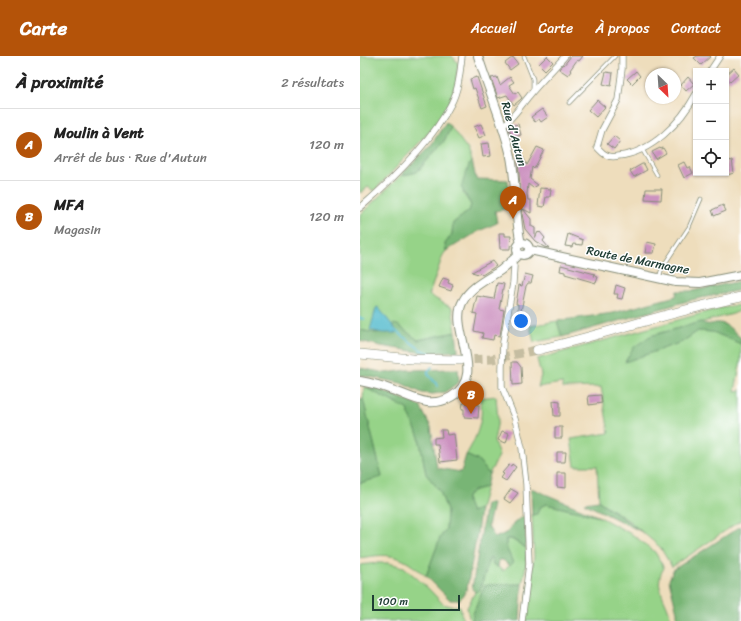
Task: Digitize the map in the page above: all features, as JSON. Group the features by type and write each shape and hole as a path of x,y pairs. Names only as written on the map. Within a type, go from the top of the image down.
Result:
{"main road":[{"name":"Rue d'Autun","path":"478,56 510,153 514,179 517,226 521,244"},
{"path":"525,243 528,245 530,250 526,255 522,256 519,254 517,248 521,244 525,243"},
{"name":"Route de Marmagne","path":"530,250 685,284 700,283 741,275"},
{"path":"360,381 378,385 412,398 428,402 444,400 456,394 462,387 467,377 468,366 460,320 460,311 463,301 477,286 511,262 519,254"},
{"path":"537,350 591,337 711,303 741,297"},
{"path":"360,354 412,360 460,360"}],"street":[{"path":"360,208 397,173 435,130 452,103 459,82 462,56"},
{"path":"502,126 507,123 513,114 565,56"},
{"path":"622,56 618,100 602,130 597,147 601,152 611,157 624,156 642,149 662,136 674,125 690,106 693,100"},
{"path":"712,68 720,56"},
{"path":"511,262 514,266 514,277 503,342 502,387 515,419 522,448 526,484 529,564 522,621"}],"lane":[{"path":"524,56 533,79 533,91"},
{"path":"569,103 615,56"},
{"path":"642,149 657,175"},
{"path":"659,279 662,268 689,227 701,199"}],"green space":[{"path":"360,56 452,56 458,63 456,81 450,101 445,111 432,129 374,191 368,187 360,193"},
{"path":"446,122 451,127 444,141 417,172 400,176 431,145"},
{"path":"451,127 468,150 472,161 469,165 463,193 471,205 469,211 453,223 452,234 445,244 446,251 443,255 429,295 452,308 456,332 418,340 398,326 388,331 380,332 360,330 360,215 400,176 417,172 444,141"},
{"path":"472,161 476,179 508,180 510,208 495,211 497,223 479,231 446,251 445,244 452,234 453,223 469,211 471,205 461,187 469,165"},
{"path":"741,281 741,290 691,300 562,337 557,321 613,313 676,296 677,291 692,291"},
{"path":"741,305 741,310 733,314 650,336 625,361 682,342 698,331 713,332 741,344 741,360 735,391 741,390 741,520 672,567 660,547 629,521 599,501 597,466 575,466 571,439 609,433 601,387 563,388 562,383 538,387 541,375 537,359 721,308"},
{"path":"557,321 562,337 534,342 530,326"},
{"path":"701,322 709,324 720,323 726,325 741,338 741,344 713,332 698,331 682,342 625,362 633,348 650,336"},
{"path":"393,324 398,325 418,340 456,332 458,351 424,353 360,341 360,330 375,333 386,332"},
{"path":"360,368 386,373 407,370 458,369 459,382 445,392 433,394 422,393 401,383 360,375"},
{"path":"364,387 407,409 419,437 426,474 440,491 447,511 446,529 440,538 426,576 410,564 396,557 381,555 360,558 360,483 382,476 363,399"},
{"path":"364,387 376,388 420,406 431,427 437,468 461,472 466,455 479,461 489,474 486,487 473,491 467,498 467,503 471,512 480,509 467,588 459,600 450,600 426,576 440,538 446,529 447,511 440,491 426,474 419,437 407,409"},
{"path":"496,396 498,420 494,441 499,456 489,474 479,461 466,455 479,428 481,413 480,398"},
{"path":"363,399 382,477 360,483 360,400"},
{"path":"486,487 480,509 471,512 467,503 468,496 473,491"},
{"path":"531,488 600,517 546,504 540,507 537,514 532,515"},
{"path":"599,501 642,532 584,503"},
{"path":"486,504 493,504 488,526 495,538 508,532 515,522 525,516 526,548 512,539 506,539 506,547 513,563 509,566 503,560 499,560 498,567 493,565 492,558 489,559 480,590 475,592 472,589"},
{"path":"546,504 600,517 633,535 655,552 664,568 660,575 659,583 669,611 670,621 525,621 534,557 532,515 537,513 540,507"},
{"path":"741,526 741,621 677,621 677,612 669,580 673,570"},
{"path":"506,539 511,539 526,548 526,566 522,584 485,585 473,614 472,621 470,621 467,608 475,592 480,590 489,560 492,558 493,565 503,571 513,563 506,547"},
{"path":"388,563 404,567 429,589 443,604 460,606 463,621 360,621 360,565"},
{"path":"522,584 520,621 472,621 473,614 485,585"}],"water":[{"path":"378,307 397,331 396,333 382,333 370,330 376,308"}],"building":[{"path":"547,56 553,62 545,70 539,64"},
{"path":"571,56 583,56 579,61 577,60 568,75 559,69"},
{"path":"697,56 711,56 701,65 694,58"},
{"path":"513,57 518,64 510,70 505,63"},
{"path":"734,68 739,74 730,82 729,72"},
{"path":"636,71 640,76 632,84 627,79"},
{"path":"606,72 613,73 611,86 603,84"},
{"path":"477,77 487,106 482,108 470,79"},
{"path":"497,77 500,85 510,77 514,82 509,85 515,94 518,92 522,98 514,105 507,95 498,98 491,78"},
{"path":"688,77 693,83 693,85 686,91 681,85"},
{"path":"597,100 605,107 596,117 588,110"},
{"path":"542,109 548,117 541,122 539,119 535,122 531,117"},
{"path":"481,124 486,135 479,138 474,127"},
{"path":"518,124 521,135 512,138 509,127"},
{"path":"614,136 620,141 614,149 607,144"},
{"path":"489,143 491,156 483,157 481,144"},
{"path":"537,147 544,150 534,169 532,167 530,179 538,185 533,188 528,184 527,194 528,200 531,200 531,213 523,209 531,219 531,226 535,228 535,238 538,232 540,232 545,238 543,241 549,248 544,247 535,241 525,229 522,214 518,161 523,157 527,165"},
{"path":"663,148 666,153 656,159 652,152"},
{"path":"732,160 734,173 729,174 729,161"},
{"path":"684,162 687,168 690,167 693,173 684,178 678,165"},
{"path":"644,164 647,170 634,177 630,171"},
{"path":"540,188 551,189 550,197 546,197 544,207 538,206"},
{"path":"646,189 662,189 661,200 645,199"},
{"path":"723,205 726,211 714,216 712,210"},
{"path":"499,233 505,233 505,236 511,236 510,249 500,249"},
{"path":"568,234 583,240 582,245 573,244 572,247 565,246"},
{"path":"647,242 656,244 654,253 645,253"},
{"path":"492,261 496,266 482,275 480,273 478,274 472,272"},
{"path":"561,265 595,274 594,276 598,277 596,283 565,274 565,272 560,271"},
{"path":"525,274 533,276 531,283 528,283 526,286 520,316 518,316 518,304 516,304 519,285 522,286"},
{"path":"443,278 449,280 448,283 453,285 451,291 439,287"},
{"path":"497,283 504,284 499,309 504,310 500,336 494,335 493,340 482,338 483,333 474,331 477,314 473,313 477,296 494,299"},
{"path":"616,285 625,288 622,299 617,298 618,294 614,294"},
{"path":"512,362 517,362 521,367 522,384 513,385"},
{"path":"601,395 602,403 589,405 588,396"},
{"path":"553,401 560,402 560,416 554,416"},
{"path":"463,403 479,405 478,418 464,417 464,409 462,409"},
{"path":"555,427 562,427 562,438 555,438"},
{"path":"441,430 446,430 447,435 454,434 457,460 440,462 438,444 434,444 434,438 442,437"},
{"path":"502,431 509,433 506,443 498,440"},
{"path":"557,452 566,452 565,462 557,462"},
{"path":"512,464 516,467 506,481 501,478 504,474 502,473 509,465 511,466"},
{"path":"557,473 566,473 566,488 557,487"},
{"path":"511,489 518,493 510,503 504,499"}],"waterway":[{"path":"360,318 364,319"},
{"path":"396,331 421,350 432,354"},
{"path":"432,367 428,371 428,374 438,386"}],"tunnel":[{"path":"460,360 492,359 537,350"}],"place":[{"name":"Moulin à Vent","path":"513,219"},
{"name":"MFA","path":"471,414"}]}
